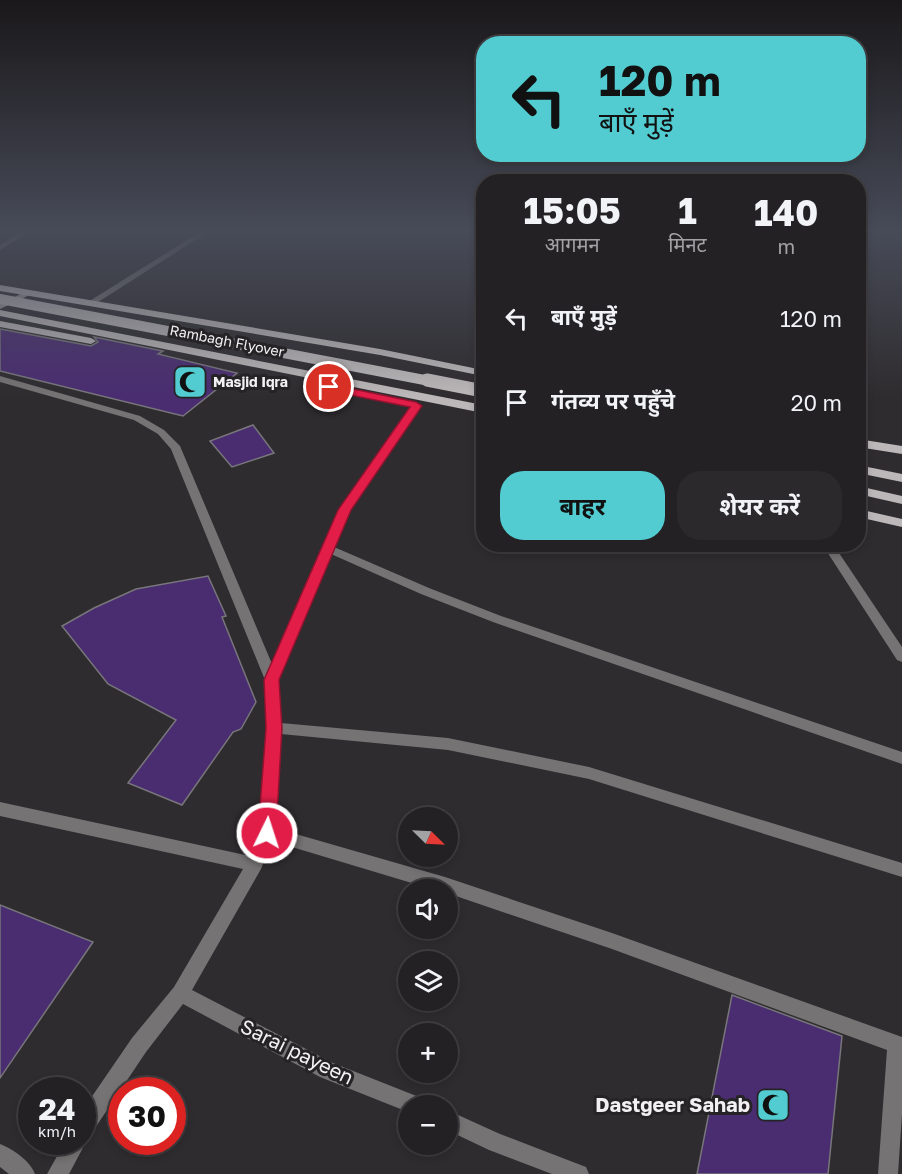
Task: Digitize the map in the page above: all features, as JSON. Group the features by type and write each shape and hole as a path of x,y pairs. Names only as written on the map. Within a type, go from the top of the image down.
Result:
{"main road":[{"path":"0,288 369,350 476,372"},
{"name":"Rambagh Flyover","path":"0,299 476,390"},
{"name":"Rambagh Flyover","path":"0,313 476,408"},
{"path":"0,324 476,419"},
{"path":"866,444 902,450"},
{"path":"866,470 902,478"},
{"path":"866,492 902,500"},
{"path":"866,515 902,523"}],"street":[{"path":"92,302 117,287"},
{"path":"0,307 32,292"},
{"path":"0,379 137,418 161,432 176,448 272,680 274,728 267,833 255,864 180,993 139,1045 96,1107"},
{"path":"272,680 344,510 416,406"},
{"path":"329,549 497,620 902,758"},
{"path":"832,552 902,657"},
{"path":"274,728 448,744 578,771 902,870"},
{"path":"0,809 255,864"},
{"path":"267,833 445,885 612,940 900,1045 888,1174"},
{"name":"Sarai payeen","path":"180,993 327,1070 398,1098"},
{"path":"458,1125 496,1143 579,1174"},
{"path":"0,1154 25,1174"},
{"path":"57,1174 68,1155"}],"building":[{"path":"0,329 91,346 98,342 94,337 163,351 158,354 237,373 183,416 0,371"},
{"path":"253,425 274,453 232,467 210,441"},
{"path":"208,576 226,616 222,617 256,702 241,729 233,732 182,805 128,783 176,720 108,684 62,626 136,589"},
{"path":"0,905 93,942 0,1078"},
{"name":"Dastgeer Sahab","path":"732,995 842,1036 828,1174 697,1174"}],"place":[{"name":"Masjid Iqra","path":"190,382"},
{"name":"Dastgeer Sahab","path":"773,1105"}],"route":[{"path":"267,833 274,728 272,680 344,510 416,406 329,387"}]}
